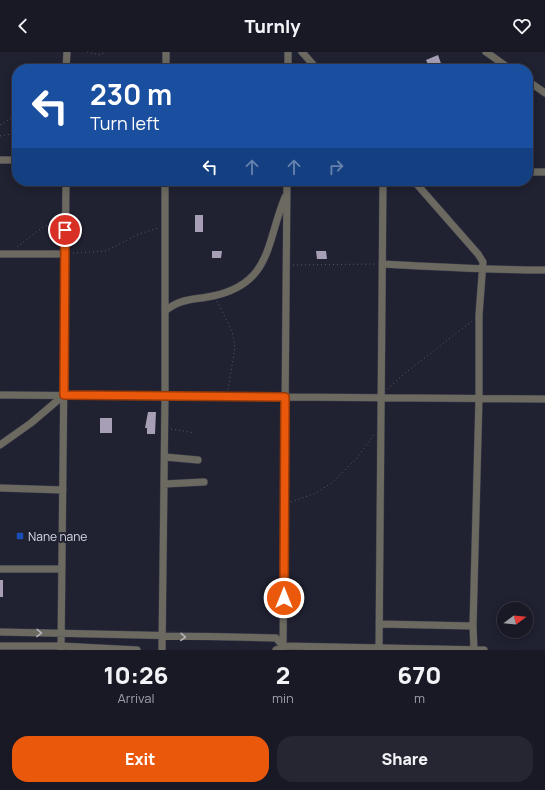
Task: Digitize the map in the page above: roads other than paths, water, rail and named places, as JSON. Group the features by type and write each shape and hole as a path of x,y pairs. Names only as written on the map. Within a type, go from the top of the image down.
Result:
{"street":[{"path":"66,64 67,52"},
{"path":"166,52 166,64"},
{"path":"288,52 288,64"},
{"path":"302,52 313,64"},
{"path":"486,52 503,64"},
{"path":"533,85 545,93"},
{"path":"0,160 12,160"},
{"path":"533,172 545,172"},
{"path":"61,648 66,186"},
{"path":"162,650 165,457 165,186"},
{"path":"283,648 287,186"},
{"path":"379,649 383,186"},
{"path":"418,186 478,254 483,268 479,316 480,398 473,626 474,650"},
{"path":"164,311 180,301 213,296 240,287 253,276 267,253 287,194"},
{"path":"0,254 65,254"},
{"path":"382,264 502,270 545,270"},
{"path":"0,395 285,397 381,396 545,399"},
{"path":"0,444 31,423 64,395"},
{"path":"165,457 198,460"},
{"path":"164,484 204,482"},
{"path":"0,488 63,490"},
{"path":"0,569 62,569"},
{"path":"379,624 473,626"},
{"path":"0,632 162,637 276,638 283,648"},
{"path":"0,646 137,650"},
{"path":"276,650 283,648 484,650"}],"place":[{"name":"Nane nane","path":"20,536"}]}
